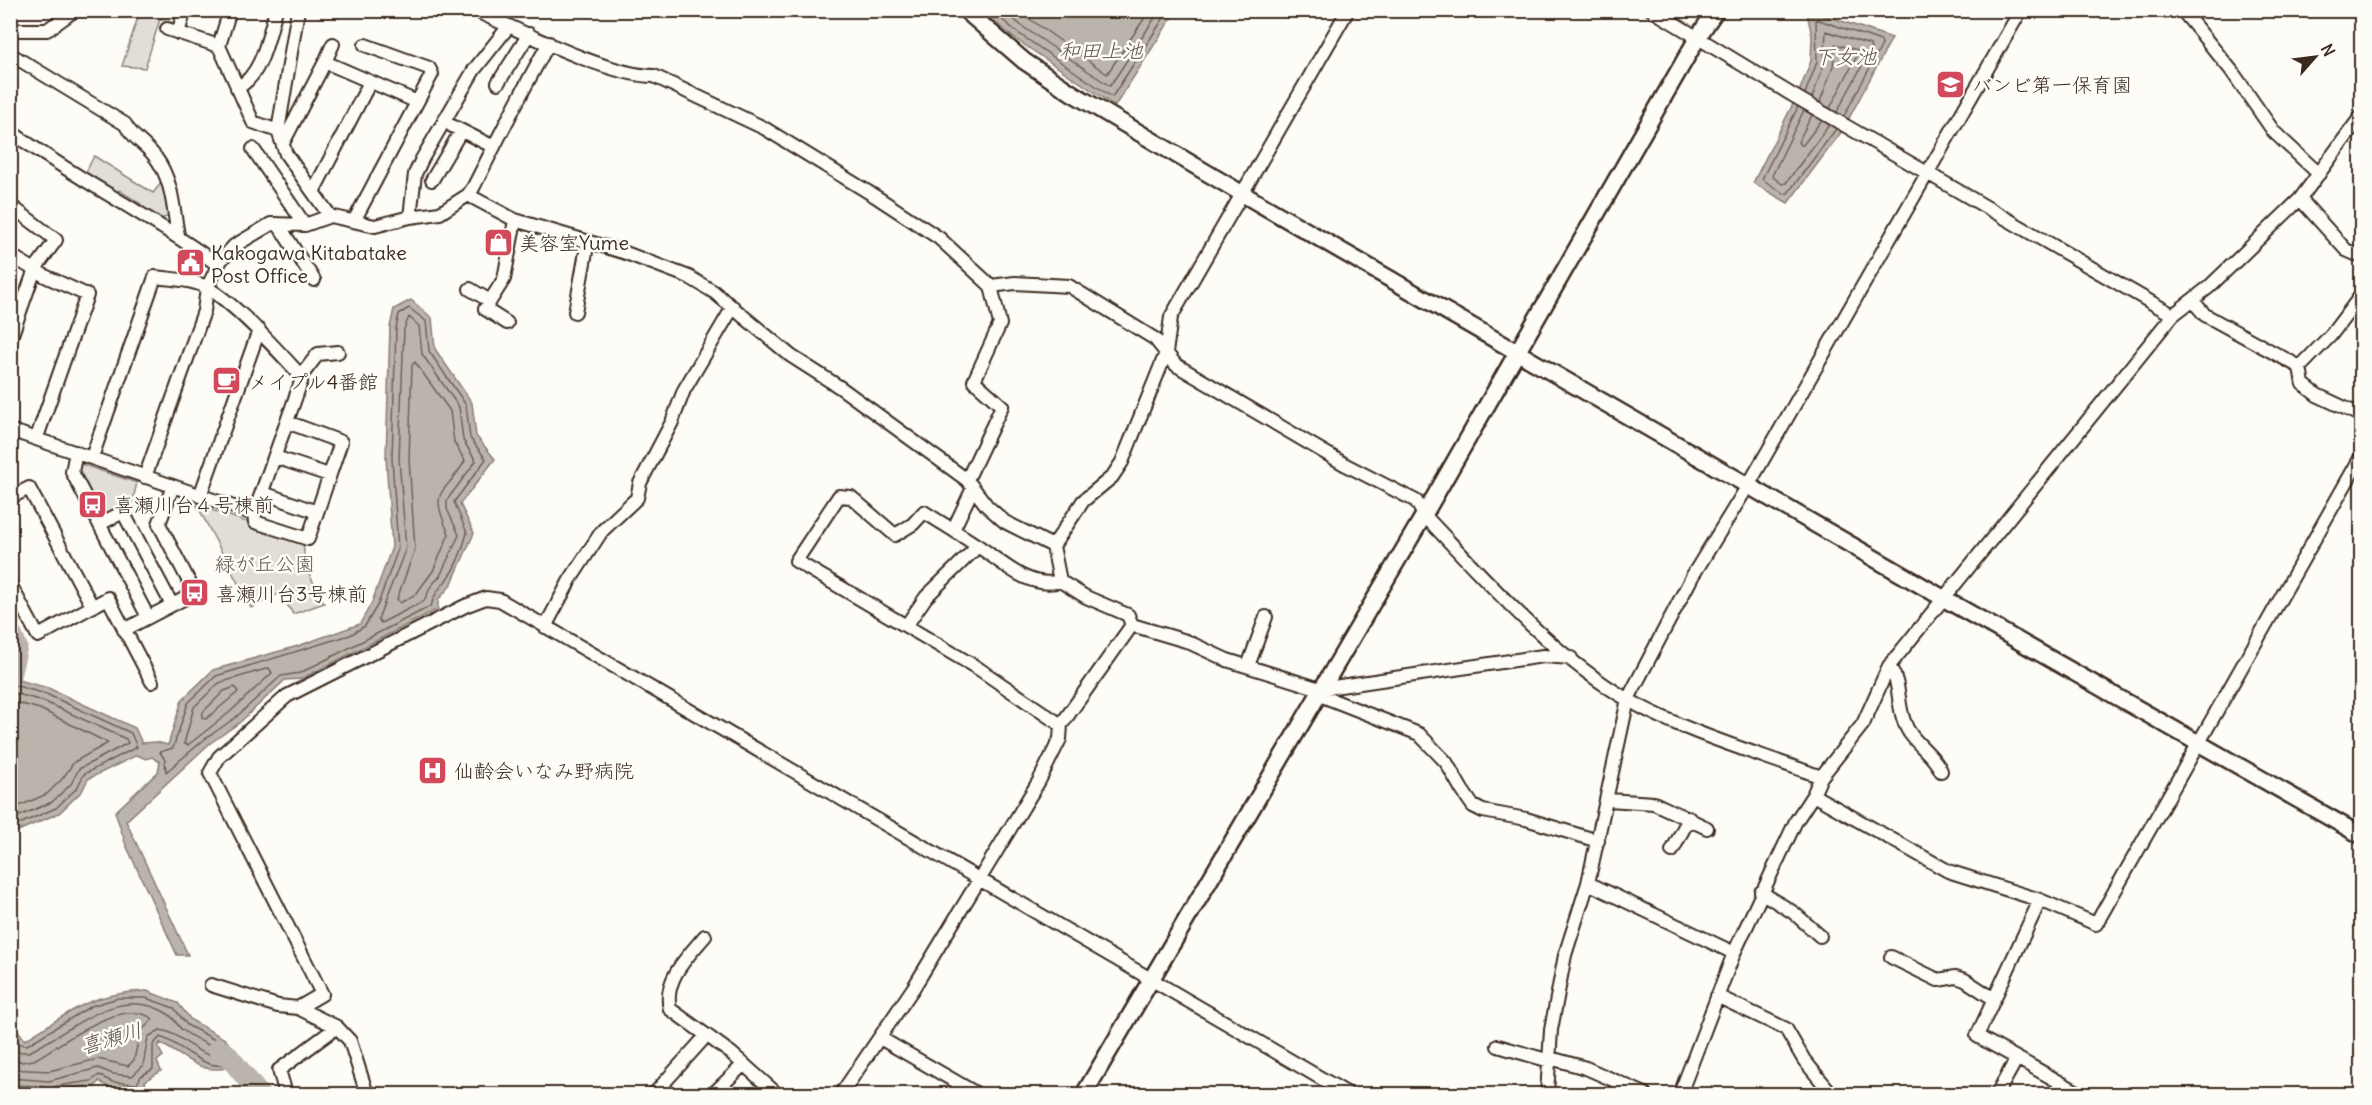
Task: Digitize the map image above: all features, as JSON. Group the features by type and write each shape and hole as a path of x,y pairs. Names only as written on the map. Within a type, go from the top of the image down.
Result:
{"street":[{"path":"10,30 47,30 75,10"},
{"path":"185,10 173,31 219,46"},
{"path":"231,10 219,46 253,122 278,131"},
{"path":"237,88 249,82 257,68 276,10"},
{"path":"298,10 278,131 292,163 314,190 330,216"},
{"path":"474,10 549,43 636,76 654,76 764,128 939,238 992,286 1000,324 974,381 1002,406 953,530"},
{"path":"965,10 1024,61 1072,93 1241,193 2361,836"},
{"path":"1060,581 1053,546 1083,501 1112,477 1122,462 1166,352 1171,317 1348,10"},
{"path":"1652,10 1794,96 2173,315"},
{"path":"1084,1095 1318,691 1424,515 1698,37 1716,10"},
{"path":"1547,1095 1551,1030 1565,955 1588,883 1608,800 1628,699 1694,574 1749,484 2021,10"},
{"path":"2182,10 2231,70 2274,132 2319,174"},
{"path":"410,217 415,174 422,159 474,70 509,26"},
{"path":"498,83 529,34"},
{"path":"145,477 204,310 207,288 218,265 234,246 271,224 305,225 330,216 375,226 410,217 440,213 468,195 522,88 549,43"},
{"path":"283,143 333,44"},
{"path":"354,221 415,101 432,74 429,68 365,45"},
{"path":"10,54 125,124 129,133 144,144 158,160 166,176 178,235"},
{"path":"325,62 415,101"},
{"path":"314,190 370,82"},
{"path":"1680,1095 1734,953 1796,820 1814,795 1821,777 1863,724 1889,666 2173,315 2193,301 2300,199 2361,115"},
{"path":"432,180 457,128 494,147"},
{"path":"10,131 105,195 178,235 218,265"},
{"path":"254,149 305,225"},
{"path":"468,195 515,220 588,241 689,278 714,292 791,356 842,388 970,484 987,506 1005,522 1053,546"},
{"path":"2300,199 2346,250 2361,257"},
{"path":"10,205 56,240 35,269 10,340"},
{"path":"507,323 485,309 504,279 515,220"},
{"path":"278,224 315,280"},
{"path":"575,312 588,241"},
{"path":"10,255 87,295 37,437"},
{"path":"92,457 155,277 197,283 207,288 259,330 301,376"},
{"path":"992,286 1015,283 1069,286 1155,339 1176,365 1346,465 1416,501 1424,515 1516,608 1571,658 1628,699 1671,722 1821,777"},
{"path":"470,289 490,302"},
{"path":"2300,367 2331,335 2361,294"},
{"path":"2193,301 2205,315 2300,367"},
{"path":"545,627 570,580 602,531 637,498 640,483 672,422 684,390 733,307"},
{"path":"200,496 259,330"},
{"path":"287,422 341,441 308,539 255,522 254,514 263,494 301,376 318,354 338,352"},
{"path":"2300,367 2303,384 2317,395 2361,416"},
{"path":"10,430 37,437 254,514"},
{"path":"76,452 72,472 148,617"},
{"path":"1814,795 1948,871 2040,900 2096,924 2361,455"},
{"path":"275,457 329,476"},
{"path":"124,630 195,593 159,524 173,486"},
{"path":"10,498 28,489 92,606"},
{"path":"263,494 317,512"},
{"path":"1061,725 979,669 796,561 834,500 843,495 851,497 895,535 913,524 924,512 1029,580 1043,585 1060,581 1086,597 1128,615 1132,625"},
{"path":"100,524 123,513 172,605"},
{"path":"906,626 926,597 978,546"},
{"path":"10,584 38,636 108,598 152,682"},
{"path":"298,1008 322,994 210,773 219,758 287,696 465,606 486,598 500,600 1348,1095"},
{"path":"1248,666 1266,616"},
{"path":"1132,625 1185,641 1318,691 1419,734 1446,762 1473,806 1483,811 1534,821 1598,841"},
{"path":"841,1095 880,1038 1039,781 1060,739 1061,725 1132,625"},
{"path":"1318,691 1543,656 1571,658"},
{"path":"1889,666 1896,678 1904,723 1912,737 1941,771"},
{"path":"1608,800 1654,802 1707,828"},
{"path":"1672,851 1689,818"},
{"path":"1588,883 1734,953"},
{"path":"1761,892 1794,913 1820,936"},
{"path":"2040,900 1977,1035 2081,1095"},
{"path":"705,936 675,972 668,1001 670,1009 744,1064 777,1095"},
{"path":"1891,957 1938,980 1956,977 1965,980 1994,999"},
{"path":"211,985 278,1006 298,1008 337,1027 350,1041 367,1095"},
{"path":"1717,996 1786,1029 1804,1060 1832,1095"},
{"path":"286,1095 279,1070 337,1027"},
{"path":"654,1095 706,1036"},
{"path":"880,1038 977,1095"},
{"path":"1498,1046 1586,1068 1645,1095"},
{"path":"1997,1095 2017,1058"},
{"path":"713,1095 744,1064"}],"green space":[{"path":"140,11 181,11 176,24 160,19 145,68 122,66"},
{"path":"94,156 153,193 162,182 170,216 157,220 139,209 141,204 119,190 115,197 84,176"},
{"path":"78,463 137,483 132,503 107,514 100,514 77,468"},
{"name":"緑が丘公園","path":"197,505 303,541 305,566 324,603 293,614 280,593 251,608"}],"water":[{"name":"和田上池","path":"982,11 1176,11 1115,106 1014,38"},
{"name":"下女池","path":"1812,11 1892,38 1842,131 1788,203 1753,183 1799,92 1811,61 1812,36 1807,13"},
{"path":"411,300 432,318 435,349 472,403 476,436 495,459 460,504 474,533 451,585 438,600 438,609 301,679 285,680 239,723 209,744 126,821 188,955 177,955 126,845 115,812 158,772 160,762 152,757 146,759 137,755 88,779 82,791 59,813 11,834 11,678 48,688 135,728 142,743 156,742 168,745 182,700 213,670 298,646 360,624 372,602 392,547 386,458 390,327 394,309"},
{"path":"147,991 178,1003 191,1020 225,1039 239,1056 242,1065 216,1069 198,1066 160,1043 158,1047 163,1056 157,1061 161,1071 145,1081 147,1091 111,1089 99,1081 95,1087 83,1086 58,1092 11,1091 11,1021 25,1040 82,1005 110,995"}],"waterway":[{"name":"喜瀬川","path":"10,631 17,647 10,676"},
{"name":"喜瀬川","path":"218,1049 227,1054 259,1094"}],"place":[{"name":"バンビ第一保育園","path":"1951,84"},
{"name":"美容室Yume","path":"498,242"},
{"name":"Kakogawa Kitabatake Post Office","path":"190,263"},
{"name":"メイプル4番館","path":"227,381"},
{"name":"喜瀬川台４号棟前","path":"93,504"},
{"name":"喜瀬川台3号棟前","path":"195,593"},
{"name":"仙齢会いなみ野病院","path":"433,770"}]}
